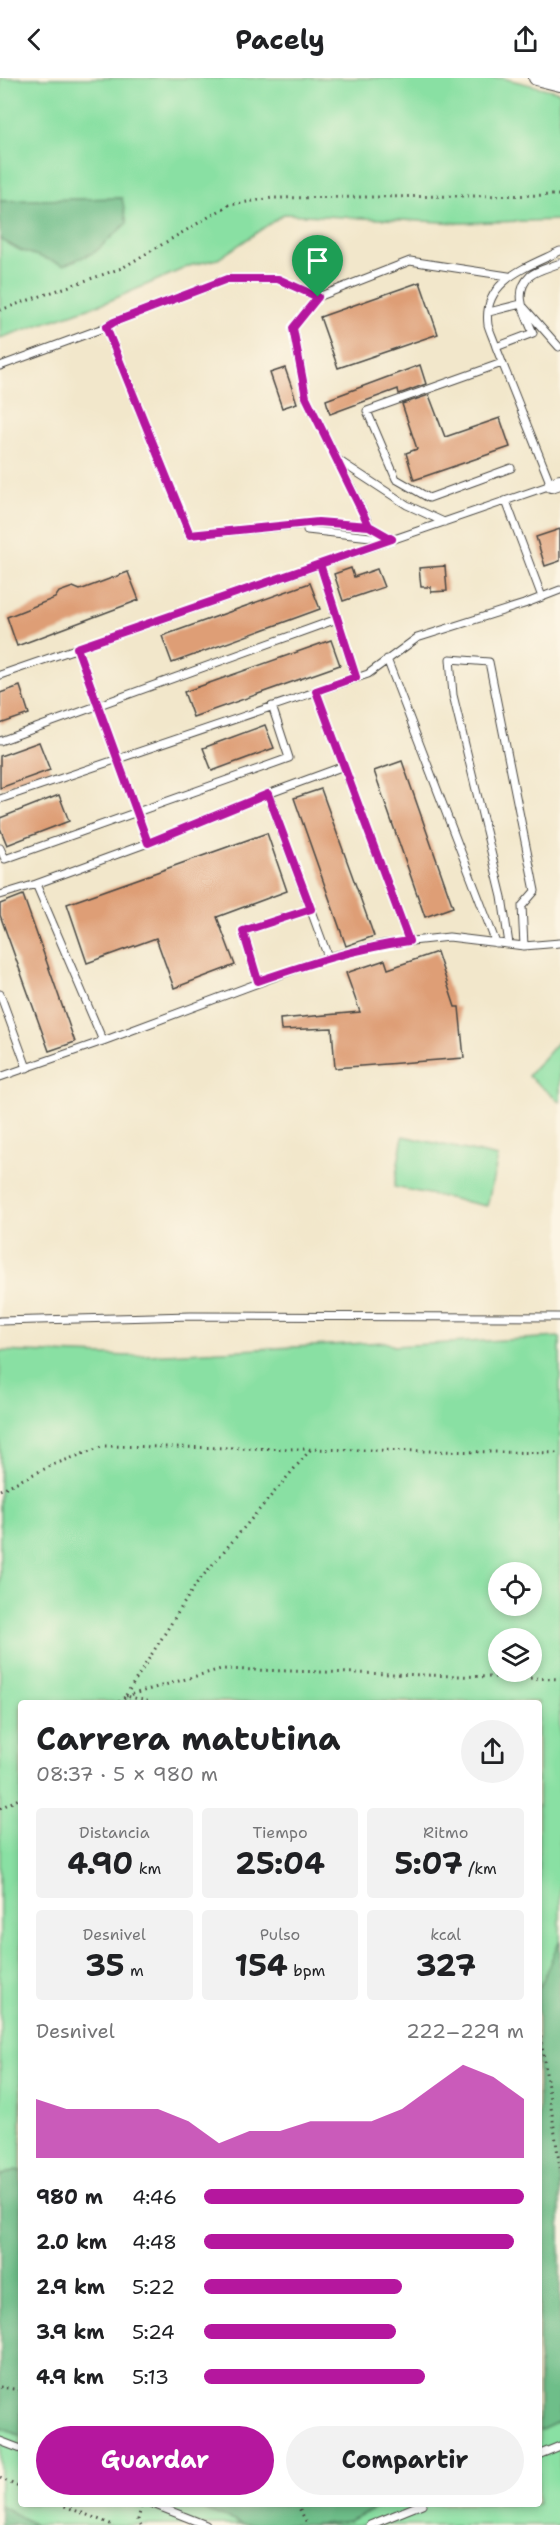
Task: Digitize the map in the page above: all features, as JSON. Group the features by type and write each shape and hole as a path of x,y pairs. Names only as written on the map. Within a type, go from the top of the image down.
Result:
{"street":[{"path":"536,78 560,84"}],"lane":[{"path":"0,675 555,484 502,363 488,325 490,297 508,276 560,252"},
{"path":"369,526 306,397 293,328 318,297 410,261 508,276"},
{"path":"496,347 533,333 520,304 521,290 530,276 560,263"},
{"path":"0,366 227,279 278,279 318,297"},
{"path":"489,312 520,304"},
{"path":"520,304 560,348"},
{"path":"106,327 190,535 318,522 369,526 392,539"},
{"path":"502,363 367,411 396,478 429,498 511,468"},
{"path":"336,458 407,505 444,522"},
{"path":"506,501 542,597"},
{"path":"307,530 392,539"},
{"path":"320,564 356,677"},
{"path":"0,799 368,674 417,638 560,590"},
{"path":"0,741 338,619"},
{"path":"77,648 148,843"},
{"path":"387,659 496,943"},
{"path":"509,944 502,897 453,695 450,659 489,662 535,891 522,906 524,946"},
{"path":"316,691 409,941"},
{"path":"0,848 5,859 289,758 272,706"},
{"path":"0,895 148,843 344,766"},
{"path":"268,794 328,957"},
{"path":"36,884 103,1041"},
{"path":"258,981 243,931 311,909"},
{"path":"0,1077 328,957 384,944 449,937 524,946 560,943"},
{"path":"0,994 27,1068"},
{"path":"0,1321 191,1316 560,1317"},
{"path":"0,2441 18,2448"},
{"path":"542,2453 560,2446"},
{"path":"161,2507 206,2525"},
{"path":"370,2525 415,2507"}],"path":[{"path":"0,310 122,268 229,205 272,198 560,195"},
{"path":"0,1490 55,1464 104,1446 560,1453"},
{"path":"121,1700 196,1584 312,1448"},
{"path":"126,1696 220,1669 560,1679"},
{"path":"126,1696 143,1700"},
{"path":"0,1808 18,1799"},
{"path":"542,2046 560,2168"},
{"path":"0,2387 18,2390"},
{"path":"0,2478 18,2487"},
{"path":"67,2507 113,2525"},
{"path":"140,2507 138,2520 141,2525"},
{"path":"299,2507 308,2525"}],"green space":[{"path":"0,78 502,78 560,92 560,220 461,223 284,214 218,259 192,265 109,301 0,338 0,239 20,250 122,198 0,201"},
{"path":"122,198 127,223 95,252 64,265 20,250 0,239 0,201"},
{"path":"560,1039 560,1102 528,1076"},
{"path":"403,1136 498,1157 487,1206 394,1187"},
{"path":"560,1337 560,1939 542,1984 542,1700 18,1700 18,2171 0,2176 0,1351 130,1356 385,1342 394,1346"},
{"path":"560,1939 560,2421 542,2430 542,1982"},
{"path":"18,2171 18,2435 0,2427 0,2176"},
{"path":"560,2421 560,2525 309,2525 349,2521 379,2507 542,2507 542,2430"},
{"path":"0,2427 18,2435 18,2507 199,2507 244,2525 35,2525 0,2505"},
{"path":"0,2505 35,2525 0,2525"},
{"path":"199,2507 379,2507 349,2521 309,2525 244,2525"}],"building":[{"path":"420,282 438,334 338,368 320,317"},
{"path":"420,365 426,384 399,394 398,389 330,414 326,400"},
{"path":"285,368 297,403 282,408 270,373"},
{"path":"429,395 445,437 500,418 510,447 414,480 406,453 417,449 402,404"},
{"path":"560,529 560,561 545,566 536,537"},
{"path":"445,566 447,591 431,592 431,587 421,587 419,568"},
{"path":"351,568 354,577 377,569 384,587 343,601 334,574"},
{"path":"128,572 139,600 17,646 7,617 55,598 59,592 73,587 80,590"},
{"path":"310,583 320,609 172,663 162,636"},
{"path":"331,640 340,665 193,717 184,692"},
{"path":"20,686 29,714 0,724 0,693"},
{"path":"265,725 274,748 212,771 203,748"},
{"path":"39,742 50,770 0,788 0,756"},
{"path":"402,761 453,907 425,917 374,771"},
{"path":"321,789 374,936 346,946 294,798"},
{"path":"59,795 69,821 7,845 0,828 0,818"},
{"path":"267,833 287,891 217,917 235,965 174,988 156,938 87,963 67,904"},
{"path":"23,895 75,1042 49,1051 0,915 0,904"},
{"path":"437,952 455,1007 459,1007 464,1058 335,1068 332,1028 281,1030 280,1019 360,1012 346,973 385,960 388,969"}],"route":[{"path":"318,297 278,279 227,279 106,327 190,535 318,522 369,526 392,539 320,564 356,677 316,691 409,941 384,944 328,957 258,981 243,931 311,909 268,794 148,843 77,648 392,539 369,526 306,397 293,328 318,297"}]}
